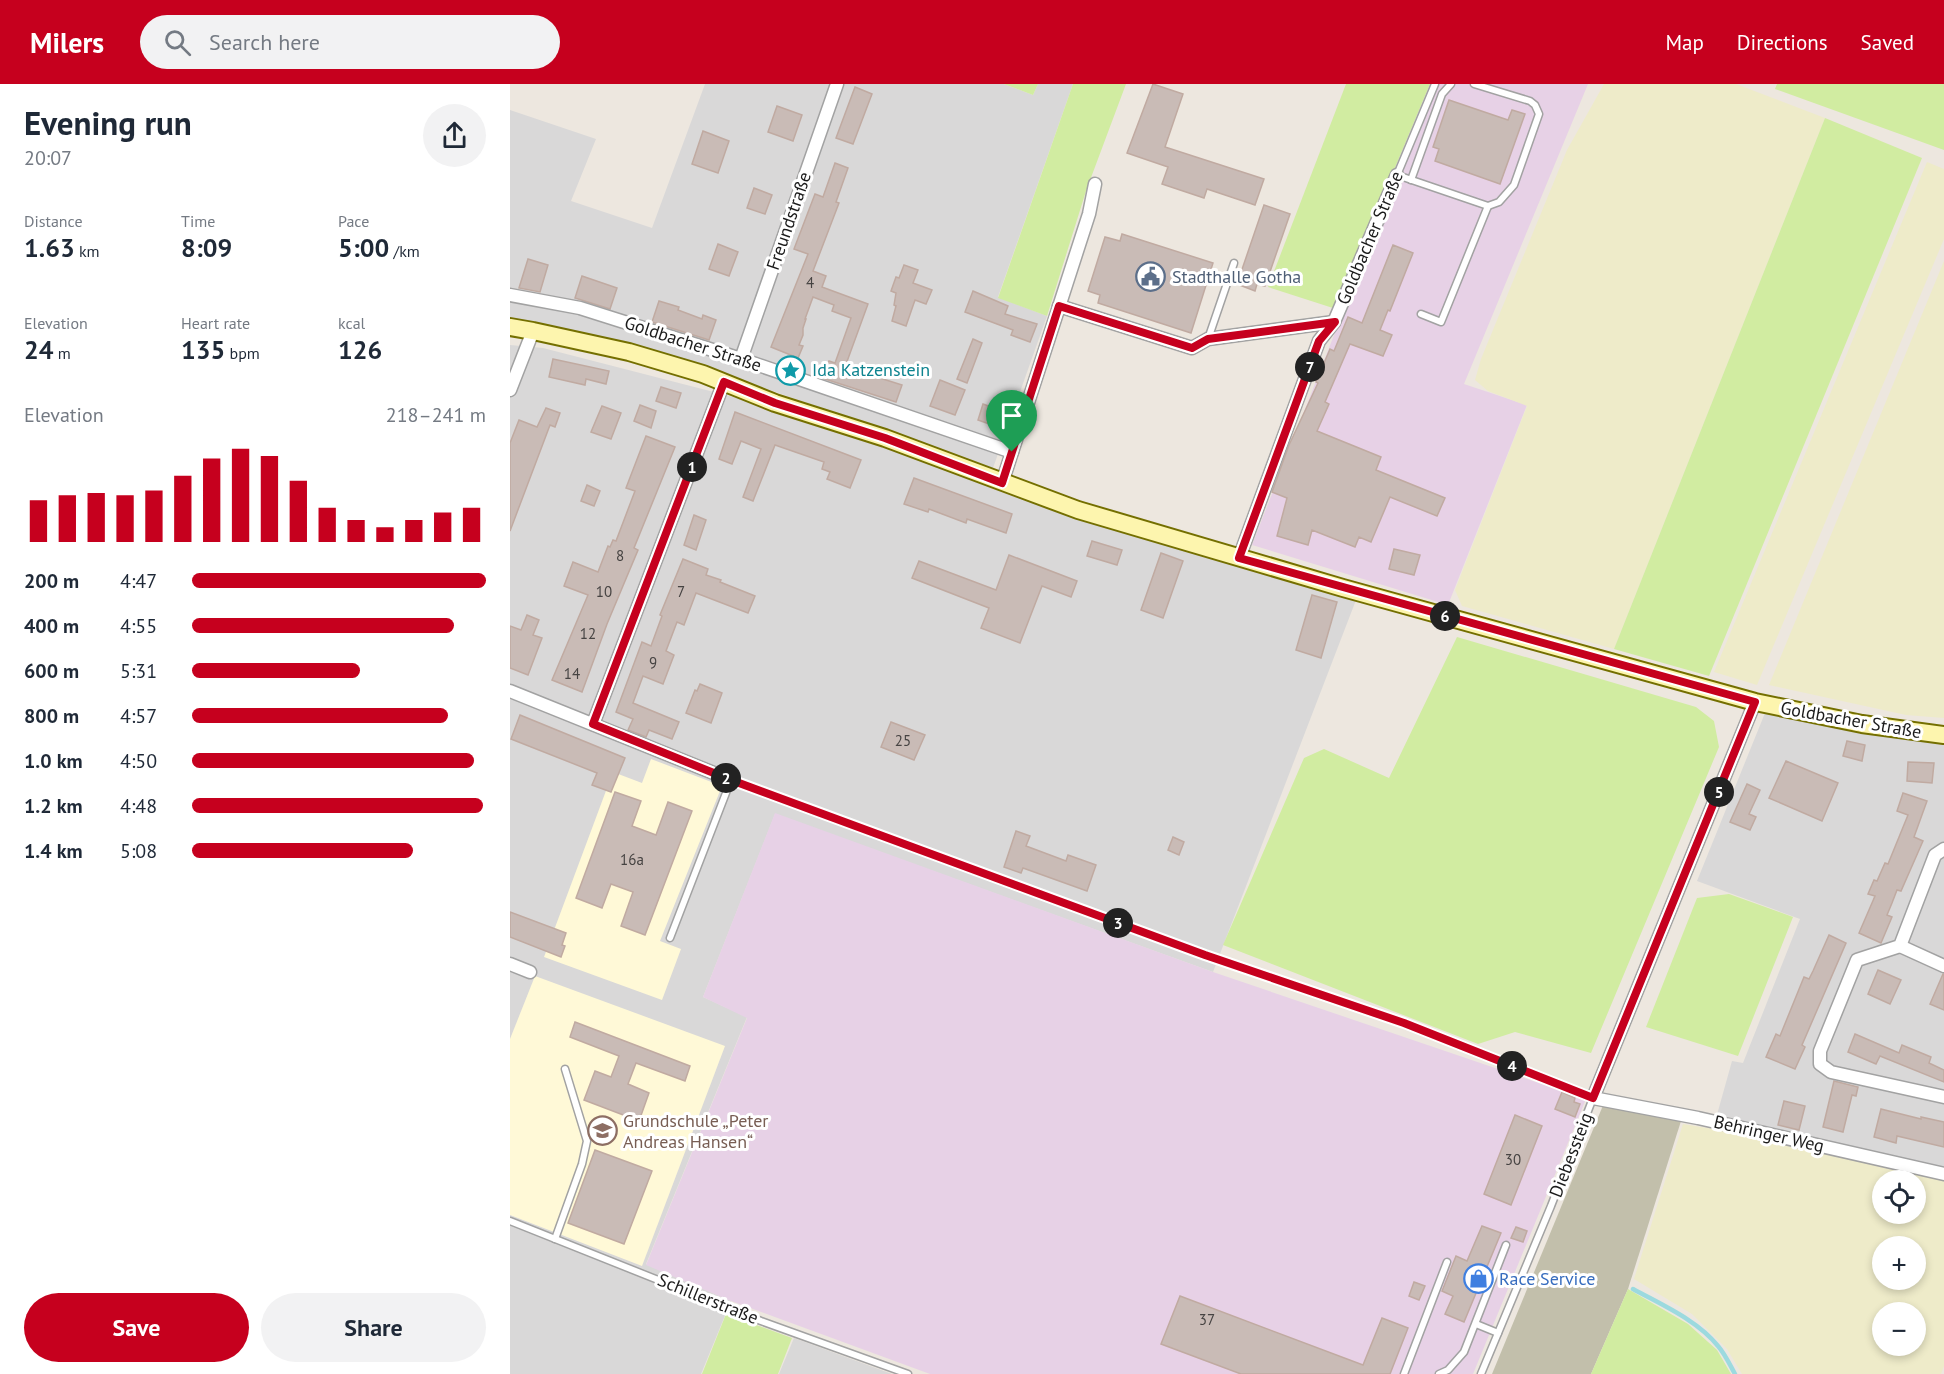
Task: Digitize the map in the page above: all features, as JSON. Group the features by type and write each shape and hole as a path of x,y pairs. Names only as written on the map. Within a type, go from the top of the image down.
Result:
{"main road":[{"name":"Goldbacher Straße","path":"510,327 629,352 724,382 775,403 885,438 1002,483 1123,524 1239,558 1755,702 1862,724 1944,735"}],"street":[{"name":"Freundstraße","path":"741,359 837,84"},
{"name":"Goldbacher Straße","path":"1239,558 1319,341 1335,322 1397,175"},
{"path":"1002,483 1089,214 1095,184"},
{"name":"Goldbacher Straße","path":"510,295 580,308 741,359 1012,452"},
{"path":"1059,306 1192,348 1208,339 1335,322"},
{"path":"510,390 533,331"},
{"path":"593,724 724,382"},
{"path":"510,691 731,780"},
{"name":"Diebessteig","path":"1593,1098 1755,702"},
{"path":"1900,946 1935,855 1944,849"},
{"path":"1944,966 1900,946 1857,960 1820,1051 1820,1064 1831,1072 1944,1097"},
{"path":"510,964 530,972"},
{"name":"Behringer Weg","path":"1593,1098 1698,1118 1944,1174"}],"lane":[{"name":"Goldbacher Straße","path":"1397,175 1435,84"},
{"path":"1411,180 1442,94 1451,84"},
{"path":"1397,175 1488,206 1499,202 1514,185 1539,114 1535,105 1530,101 1474,84"},
{"path":"1421,314 1441,322 1488,206"},
{"path":"1208,339 1234,263"},
{"path":"670,938 731,780 1205,955 1404,1023 1593,1098"},
{"path":"555,1239 582,1164 587,1141 565,1069"},
{"name":"Diebessteig","path":"1481,1374 1593,1098"},
{"name":"Schillerstraße","path":"510,1221 761,1320 908,1374"},
{"path":"1439,1374 1448,1370 1464,1352 1506,1245"},
{"path":"1404,1374 1447,1262"},
{"path":"1476,1324 1498,1333"}],"shaded area":[{"path":"705,84 1004,84 1033,95 1038,84 1073,84 998,297 1047,316 993,468 753,384 581,333 510,320 510,110 596,139 571,201 652,228"},
{"path":"1430,84 1588,84 1464,384 1527,405 1448,605 1252,545 1343,312 1336,309"},
{"path":"1604,84 1736,84 1825,118 1614,649 1462,606 1455,590 1527,406 1488,391 1475,380 1481,359 1567,150"},
{"path":"1927,162 1944,169 1944,239 1757,685 1714,672"},
{"path":"1944,261 1944,718 1906,715 1769,685"},
{"path":"510,345 543,348 741,399 896,450 1009,495 1356,600 1213,972 775,814 703,997 747,1017 646,1264 731,1301 701,1374 510,1374"},
{"path":"1765,713 1860,732 1944,742 1944,1181 1926,1177 1926,1170 1895,1170 1713,1129 1732,1061 1743,1063 1800,919 1697,881"},
{"path":"651,759 722,786 660,941 681,949 662,1000 544,957 613,772 642,783"},
{"path":"775,813 1213,972 1586,1099 1473,1374 930,1374 731,1301 646,1265 747,1018 703,997"},
{"name":"Grundschule „Peter Andreas Hansen“","path":"535,976 725,1046 642,1266 510,1215 510,1039"},
{"path":"1604,1103 1681,1121 1628,1289 1591,1374 1492,1374"},
{"path":"1683,1124 1895,1170 1872,1170 1872,1224 1926,1224 1926,1177 1944,1181 1944,1366 1941,1374 1742,1374 1727,1349 1692,1314 1634,1279"},
{"path":"794,1338 892,1374 779,1374"}],"green space":[{"path":"1004,84 1038,84 1033,95"},
{"path":"1073,84 1126,84 1086,191 1047,316 998,298"},
{"path":"1346,84 1430,84 1336,309 1268,287"},
{"path":"1777,84 1944,84 1944,150 1775,89"},
{"path":"1825,118 1922,158 1709,676 1614,649"},
{"path":"1457,637 1696,707 1714,721 1719,747 1591,1053 1515,1032 1478,1044 1223,945 1304,758 1324,749 1389,778"},
{"path":"1729,894 1793,917 1738,1056 1646,1027 1697,898"},
{"path":"1628,1289 1688,1324 1717,1350 1731,1374 1591,1374"},
{"path":"726,1314 792,1338 778,1374 702,1374"}],"building":[{"path":"1153,84 1183,94 1165,147 1264,179 1255,205 1207,189 1204,198 1162,184 1168,167 1127,153"},
{"path":"855,87 872,94 853,144 836,138"},
{"path":"1449,100 1508,120 1512,110 1525,114 1500,184 1435,161 1439,149 1433,147"},
{"path":"777,106 802,115 793,141 768,132"},
{"path":"703,131 729,141 718,173 692,164"},
{"path":"835,163 848,168 836,202 839,203 813,271 826,276 822,287 868,304 845,367 902,385 896,402 822,378 829,361 835,363 851,318 832,311 834,305 813,297 805,319 799,345 803,346 798,358 771,347 808,254 794,249 815,194 823,197"},
{"path":"754,188 772,195 765,214 747,208"},
{"path":"1264,205 1290,214 1265,286 1257,284 1255,291 1237,284"},
{"name":"Stadthalle Gotha","path":"1122,234 1213,263 1191,333 1098,303 1100,295 1088,291 1105,237 1120,241"},
{"path":"718,244 738,252 729,276 709,269"},
{"path":"1393,245 1413,253 1380,330 1392,335 1383,356 1350,344 1325,402 1329,404 1317,431 1381,457 1376,470 1445,498 1437,516 1390,497 1371,542 1359,537 1355,547 1312,530 1308,545 1277,536 1287,498 1272,492 1289,445 1318,383 1316,382 1330,349 1334,351 1348,317 1362,323"},
{"path":"528,259 548,265 540,292 519,288"},
{"path":"904,265 918,270 913,283 932,290 926,304 915,300 906,326 892,321 896,306 894,305 896,293 891,291"},
{"path":"582,276 617,288 610,309 575,298"},
{"path":"973,291 1008,306 1005,314 1037,324 1030,342 1011,335 1013,330 965,312"},
{"path":"659,301 679,307 678,310 702,319 703,315 716,320 709,340 652,322"},
{"path":"973,339 982,343 967,383 957,379"},
{"path":"553,359 609,371 606,384 586,379 585,385 549,377"},
{"path":"940,380 965,390 955,415 930,406"},
{"path":"661,387 681,393 676,408 656,401"},
{"path":"983,404 1004,412 998,427 978,420"},
{"path":"640,405 656,411 651,428 634,421"},
{"path":"602,406 621,413 611,439 591,432"},
{"path":"546,408 560,413 555,427 550,425 510,531 510,443 519,420 537,427"},
{"path":"735,412 861,460 850,488 827,479 830,472 822,469 824,462 775,445 753,501 743,497 761,449 741,441 732,464 719,459"},
{"path":"646,436 675,447 634,548 638,550 582,692 552,680 588,595 564,586 573,562 598,572 608,546 610,547 613,540 616,541 635,491 626,488"},
{"path":"914,478 1012,514 1006,533 967,519 966,523 929,509 928,512 904,504"},
{"path":"587,485 600,491 594,506 581,501"},
{"path":"694,515 706,520 696,550 684,545"},
{"path":"1092,541 1122,550 1117,565 1087,556"},
{"path":"1394,549 1420,555 1414,575 1389,569"},
{"path":"1161,553 1183,561 1163,618 1141,610"},
{"path":"1009,555 1077,581 1071,597 1042,586 1020,643 981,628 989,608 912,578 919,561 996,590"},
{"path":"683,559 708,569 706,575 755,596 748,613 696,593 684,625 677,622 666,651 674,655 663,684 643,676 633,703 679,722 672,739 649,730 646,737 628,730 633,719 616,712 642,642 651,646 662,616 660,615"},
{"path":"1312,595 1337,602 1321,658 1296,650"},
{"path":"527,615 539,620 533,635 542,638 528,675 510,668 510,626 521,630"},
{"path":"700,684 722,693 711,723 686,713 695,690 697,691"},
{"path":"520,715 625,758 611,792 592,785 597,773 511,739"},
{"path":"891,722 925,735 914,760 881,747"},
{"path":"1847,741 1865,745 1862,761 1843,756"},
{"path":"1786,761 1838,783 1822,821 1769,798"},
{"path":"1908,762 1934,763 1932,783 1907,781"},
{"path":"1747,784 1760,790 1749,814 1756,817 1750,830 1730,822"},
{"path":"615,792 641,801 632,826 656,835 668,802 692,811 645,935 621,926 633,892 611,884 602,908 576,898"},
{"path":"1903,793 1927,801 1914,837 1923,841 1901,891 1897,890 1887,915 1892,917 1881,943 1859,933 1875,896 1868,894 1885,863 1888,864 1908,815 1897,811"},
{"path":"1016,831 1030,836 1026,846 1066,861 1068,855 1096,865 1087,891 1023,868 1021,873 1004,867"},
{"path":"1173,837 1184,842 1179,855 1168,850"},
{"path":"510,912 566,933 561,957 510,937"},
{"path":"1829,935 1846,943 1802,1045 1805,1047 1795,1069 1766,1057 1776,1034 1780,1036 1804,977 1809,979"},
{"path":"1878,970 1901,980 1890,1004 1868,994"},
{"path":"1944,974 1944,1010 1930,1004"},
{"path":"575,1022 690,1066 685,1081 636,1063 628,1084 649,1093 639,1121 584,1100 595,1071 611,1077 619,1056 570,1037"},
{"path":"1855,1034 1899,1053 1902,1045 1931,1057 1929,1063 1944,1070 1944,1082 1880,1056 1876,1064 1848,1052"},
{"path":"1834,1081 1858,1087 1856,1096 1852,1095 1843,1132 1823,1127"},
{"path":"1562,1092 1575,1098 1574,1102 1580,1104 1575,1117 1555,1109"},
{"path":"1784,1101 1805,1106 1799,1130 1778,1125"},
{"path":"1881,1109 1944,1122 1944,1147 1897,1136 1896,1143 1874,1137"},
{"path":"1515,1115 1542,1126 1511,1205 1484,1194"},
{"path":"595,1150 652,1171 624,1244 568,1223"},
{"path":"1482,1226 1501,1233 1464,1322 1445,1314 1453,1296 1442,1291 1456,1256 1467,1261"},
{"path":"1516,1227 1527,1231 1523,1242 1511,1238"},
{"path":"1414,1282 1425,1286 1419,1300 1409,1296"},
{"path":"1180,1296 1363,1365 1382,1318 1408,1328 1390,1374 1241,1374 1161,1344"}],"waterway":[{"path":"1633,1289 1700,1328 1721,1349 1735,1374"}],"place":[{"name":"Stadthalle Gotha","path":"1151,277"},
{"name":"Ida Katzenstein","path":"791,370"},
{"name":"Grundschule „Peter Andreas Hansen“","path":"602,1131"},
{"name":"Race Service","path":"1478,1279"}],"route":[{"path":"1059,306 1192,348 1208,339 1335,322 1319,341 1239,558 1755,702 1593,1098 1404,1023 1205,955 731,780 593,724 724,382 775,403 885,438 1002,483 1012,452 1059,306"}]}
